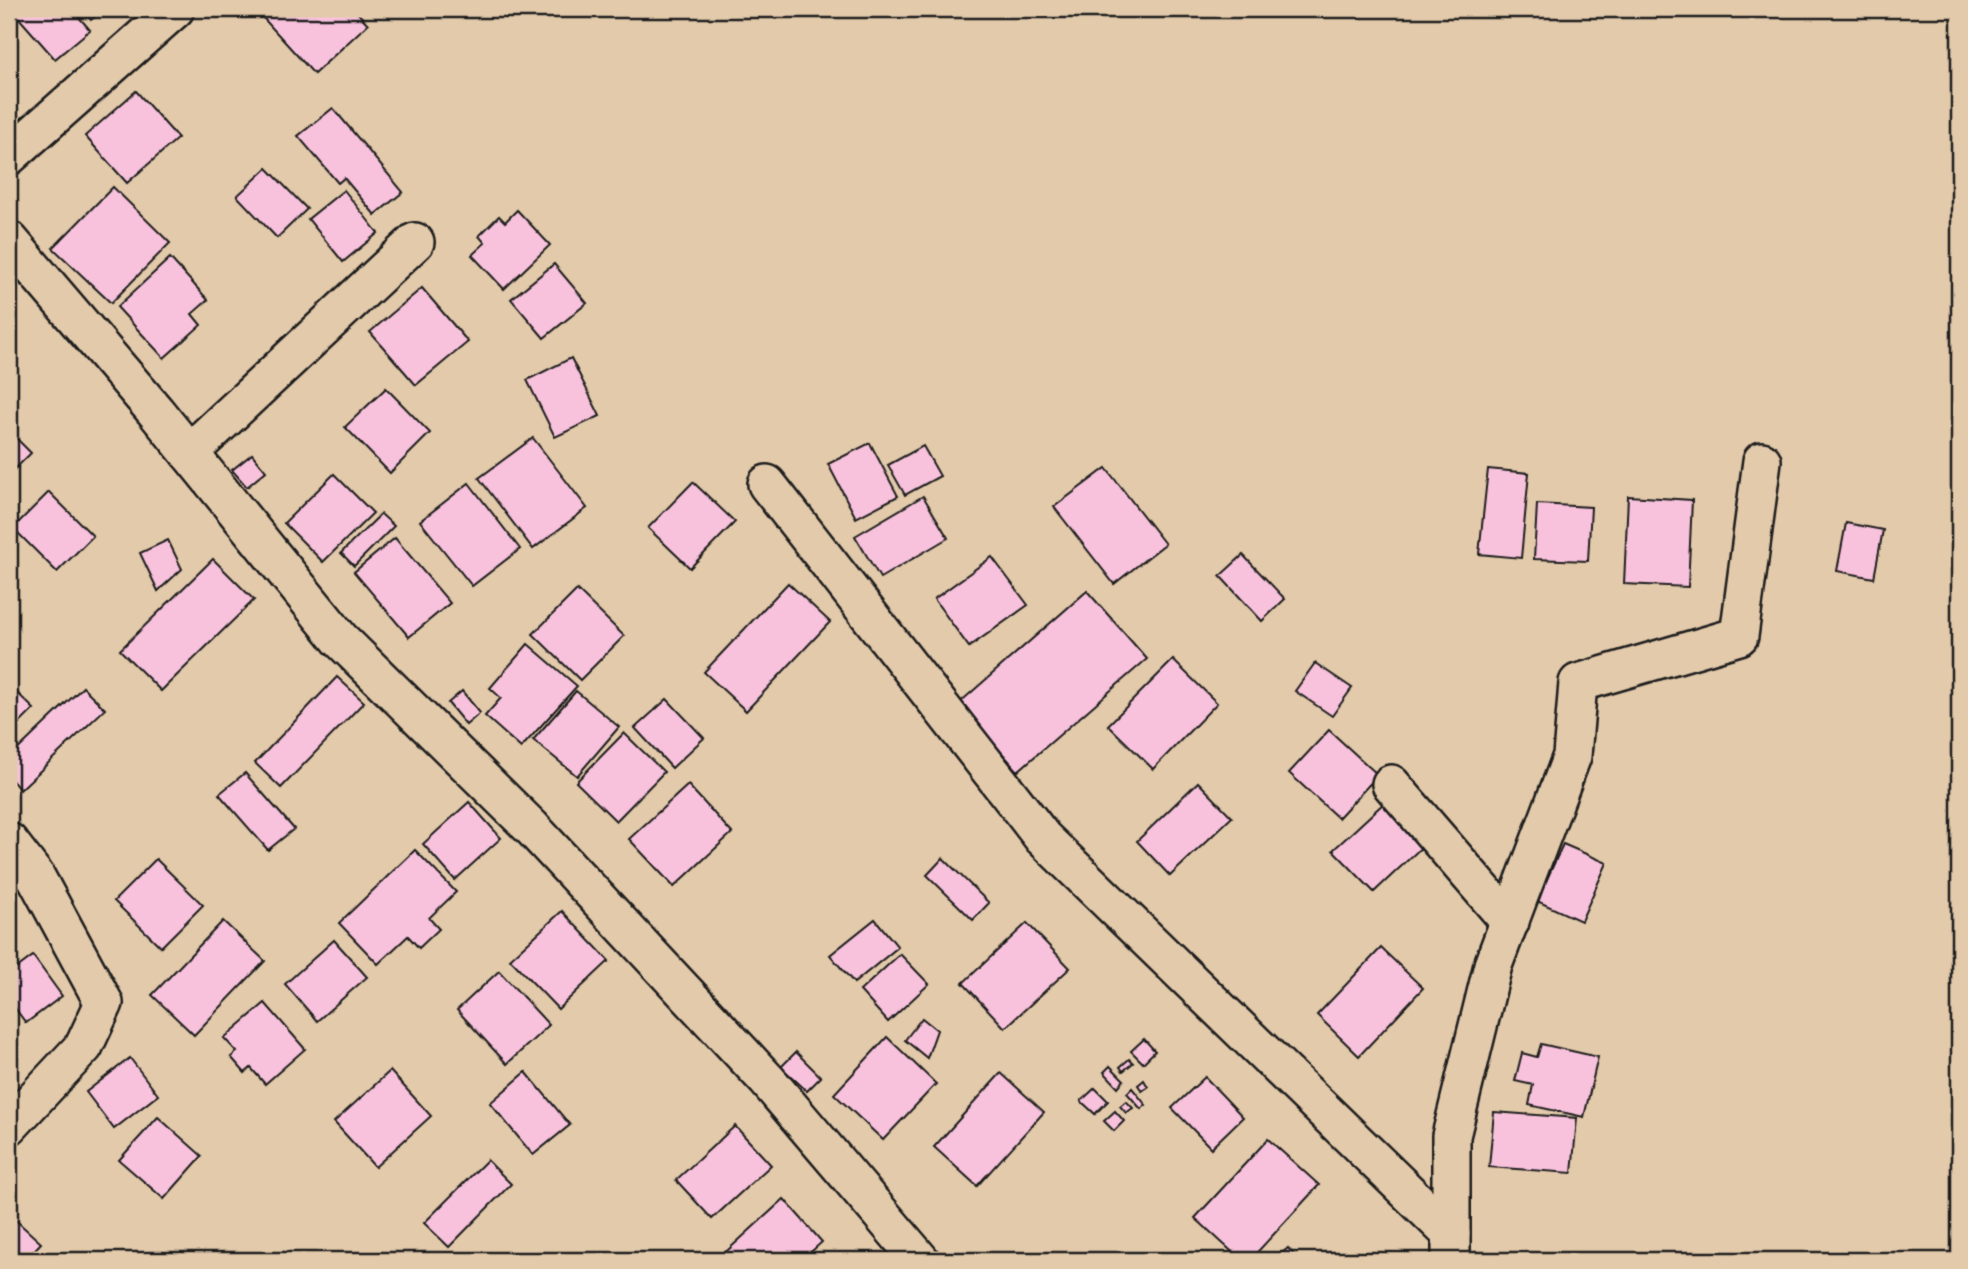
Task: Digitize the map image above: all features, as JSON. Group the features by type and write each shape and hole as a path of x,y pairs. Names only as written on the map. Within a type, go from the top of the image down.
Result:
{"street":[{"path":"9,156 175,9"},
{"path":"9,240 156,412 340,639 532,828 748,1060 920,1260"},
{"path":"189,453 415,242"},
{"path":"1451,1247 1451,1136 1493,965 1572,756 1578,684 1740,636 1762,461"},
{"path":"766,484 1043,838 1451,1247"},
{"path":"1391,784 1510,922"},
{"path":"9,842 36,877 104,1003 84,1045 9,1126"}],"building":[{"path":"11,9 72,9 90,30 55,59"},
{"path":"81,9 105,9 91,20"},
{"path":"255,9 354,9 368,24 314,74"},
{"path":"136,91 178,138 127,183 85,136"},
{"path":"333,108 403,192 375,215 344,178 338,183 298,136"},
{"path":"267,168 307,209 277,238 237,196"},
{"path":"113,187 170,243 111,303 53,248"},
{"path":"344,190 378,233 343,262 308,219"},
{"path":"517,210 550,245 504,289 472,255 485,243 479,236 499,216 505,222"},
{"path":"170,258 208,300 192,314 201,325 164,358 117,307"},
{"path":"554,264 587,303 544,338 511,299"},
{"path":"422,288 468,342 416,385 370,332"},
{"path":"571,358 600,416 555,437 527,380"},
{"path":"386,388 430,433 390,473 345,427"},
{"path":"9,431 31,453 9,475"},
{"path":"533,438 587,508 533,549 479,478"},
{"path":"870,443 898,496 856,518 828,464"},
{"path":"923,446 940,476 905,495 888,465"},
{"path":"252,454 266,471 247,487 232,470"},
{"path":"1106,468 1165,544 1114,584 1054,507"},
{"path":"1488,469 1529,473 1521,558 1479,554"},
{"path":"334,474 373,513 323,562 284,523"},
{"path":"693,482 735,522 690,568 648,528"},
{"path":"469,483 520,549 472,586 420,521"},
{"path":"49,492 93,536 57,572 13,528"},
{"path":"923,496 948,538 880,578 855,536"},
{"path":"1628,496 1692,500 1688,587 1624,584"},
{"path":"1537,504 1591,507 1588,561 1534,559"},
{"path":"381,514 394,526 354,566 341,553"},
{"path":"1846,523 1883,530 1874,578 1837,571"},
{"path":"395,538 450,603 409,637 354,572"},
{"path":"168,540 182,569 158,591 140,553"},
{"path":"1243,555 1285,599 1262,621 1220,576"},
{"path":"992,557 1028,605 969,647 934,599"},
{"path":"213,559 254,600 161,691 120,650"},
{"path":"788,583 830,622 746,711 704,672"},
{"path":"577,590 624,636 580,680 533,634"},
{"path":"1087,591 1147,659 1018,771 958,704"},
{"path":"528,644 577,686 521,748 485,716 501,698 490,688"},
{"path":"1173,660 1217,703 1153,769 1108,725"},
{"path":"1315,663 1352,688 1332,716 1295,691"},
{"path":"337,677 364,702 281,788 255,763"},
{"path":"9,685 34,709 9,734"},
{"path":"83,687 105,709 20,790 9,777 9,758"},
{"path":"462,691 480,713 466,725 448,703"},
{"path":"576,691 619,727 577,776 533,740"},
{"path":"667,699 704,738 672,768 635,728"},
{"path":"1329,730 1378,775 1338,818 1289,773"},
{"path":"624,733 664,772 616,821 576,782"},
{"path":"245,773 294,829 268,850 219,794"},
{"path":"1198,782 1232,817 1170,876 1137,841"},
{"path":"688,785 732,833 674,887 629,839"},
{"path":"469,802 501,838 455,880 423,844"},
{"path":"1385,802 1425,844 1374,892 1333,850"},
{"path":"1563,844 1607,863 1581,921 1537,901"},
{"path":"415,850 456,892 429,918 439,929 419,948 408,936 378,964 339,923"},
{"path":"943,858 989,903 973,920 927,875"},
{"path":"156,859 203,905 161,947 114,901"},
{"path":"562,911 609,961 558,1009 510,959"},
{"path":"875,919 898,947 854,983 830,955"},
{"path":"223,921 265,961 194,1035 152,995"},
{"path":"1027,923 1070,968 1005,1028 963,983"},
{"path":"334,940 367,977 317,1021 285,984"},
{"path":"1381,948 1423,988 1359,1056 1317,1015"},
{"path":"900,954 929,984 888,1022 860,991"},
{"path":"33,956 62,996 26,1023 9,1000 9,974"},
{"path":"499,971 549,1025 507,1064 457,1010"},
{"path":"265,1003 305,1049 265,1084 251,1068 245,1073 231,1057 237,1052 224,1038"},
{"path":"922,1018 937,1030 927,1058 905,1040"},
{"path":"887,1037 936,1084 883,1140 834,1094"},
{"path":"1144,1039 1155,1051 1143,1063 1131,1051"},
{"path":"1541,1044 1598,1057 1584,1117 1529,1105 1533,1085 1515,1081 1522,1053 1537,1057"},
{"path":"796,1052 821,1077 807,1091 781,1067"},
{"path":"130,1058 158,1095 114,1129 86,1092"},
{"path":"1129,1059 1133,1063 1123,1071 1120,1067"},
{"path":"1110,1066 1124,1080 1118,1087 1104,1072"},
{"path":"390,1071 431,1116 375,1167 334,1122"},
{"path":"526,1072 570,1125 533,1155 490,1103"},
{"path":"1001,1073 1044,1112 977,1186 934,1147"},
{"path":"1205,1077 1243,1117 1211,1148 1172,1108"},
{"path":"1144,1080 1148,1087 1142,1091 1138,1085"},
{"path":"1095,1088 1108,1101 1095,1114 1081,1101"},
{"path":"1132,1088 1146,1105 1141,1109 1127,1093"},
{"path":"1126,1101 1133,1108 1126,1113 1120,1106"},
{"path":"1115,1111 1124,1121 1114,1131 1104,1121"},
{"path":"1494,1112 1577,1118 1572,1173 1489,1167"},
{"path":"158,1117 202,1156 164,1199 119,1160"},
{"path":"735,1126 771,1165 712,1219 676,1180"},
{"path":"1268,1139 1319,1185 1250,1260 1241,1260 1195,1218"},
{"path":"487,1160 511,1184 449,1247 424,1223"},
{"path":"784,1199 822,1242 802,1260 717,1260"},
{"path":"9,1214 41,1243 25,1260 9,1260"},
{"path":"1288,1248 1298,1260 1274,1260"}]}
